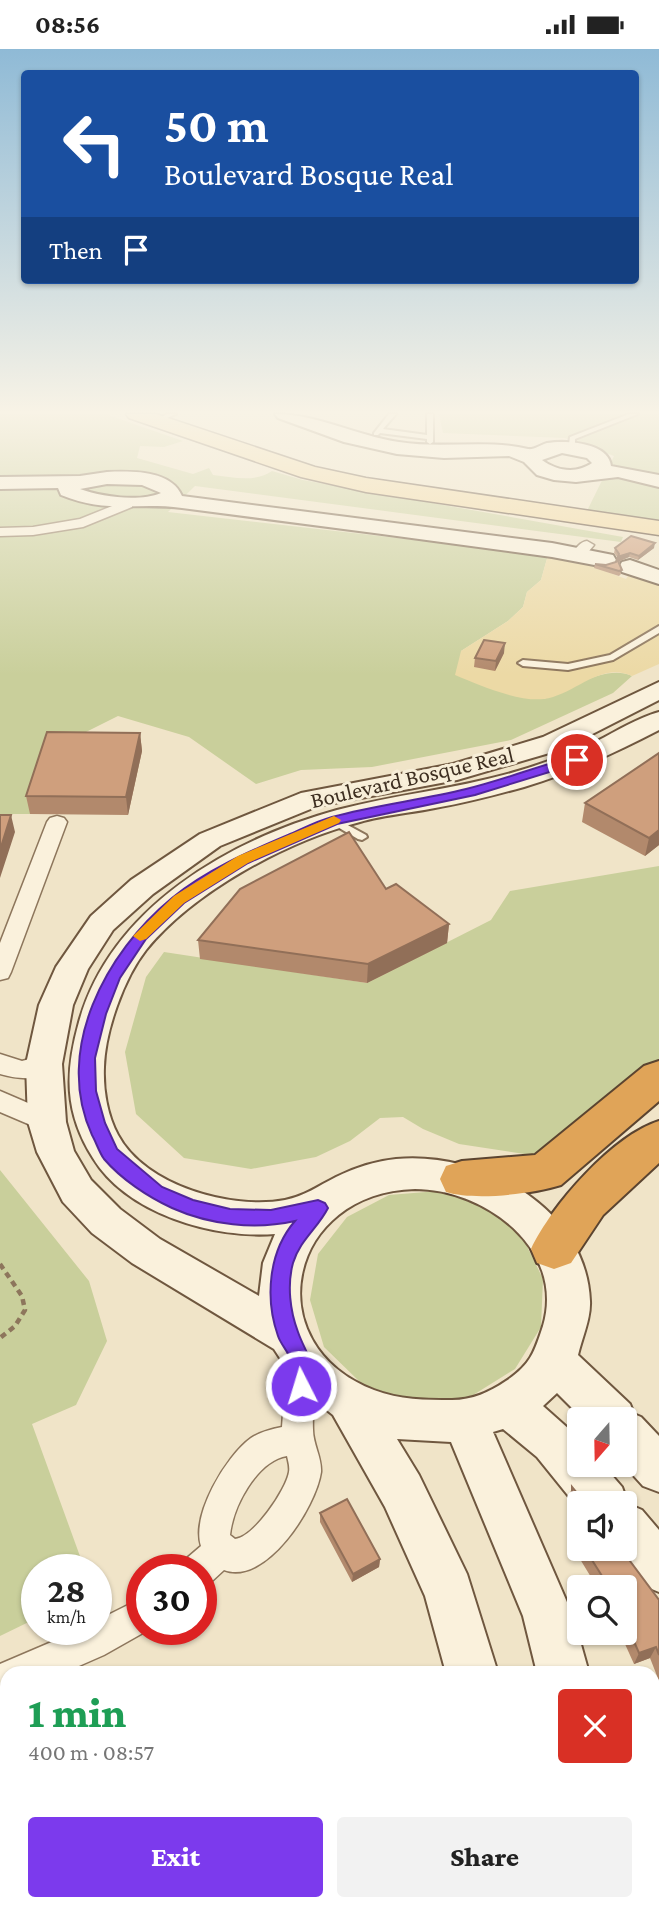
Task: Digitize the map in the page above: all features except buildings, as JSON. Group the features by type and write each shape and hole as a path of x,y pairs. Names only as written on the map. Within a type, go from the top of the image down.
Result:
{"highway":[{"path":"462,1179 545,1171 650,1100"},
{"path":"554,1249 567,1223 585,1201 659,1138"}],"main road":[{"path":"116,501 127,504 141,501"},
{"path":"212,501 583,550 631,559 659,577"},
{"path":"474,501 659,528"},
{"path":"555,501 557,513"},
{"name":"Boulevard Bosque Real","path":"295,1348 146,1251 106,1221 77,1191 55,1152 47,1122 44,1064 56,1005 72,967 102,923 142,887 210,840 311,799 457,772 553,743 659,689"},
{"name":"Boulevard Bosque Real","path":"318,1208 271,1218 230,1217 190,1207 156,1192 110,1153 96,1123 87,1091 87,1058 98,1014 112,977 140,936 179,900 243,860 333,821 471,792 564,764 659,720"},
{"path":"424,1174 462,1179 499,1195 530,1219 554,1249 565,1276 569,1305 554,1361 534,1385 487,1413 406,1422 350,1403 323,1383 295,1348 279,1299 283,1263 298,1232 318,1208 352,1187 387,1176 424,1174"},
{"path":"554,1361 602,1407"},
{"path":"350,1403 402,1491 449,1592 470,1666"},
{"path":"487,1413 553,1442 595,1491"},
{"path":"487,1413 561,1666"},
{"path":"637,1445 659,1470"},
{"path":"637,1541 659,1568"}],"street":[{"path":"0,523 70,518 95,507 96,503 93,501"},
{"path":"0,532 33,531 83,523 127,504"},
{"path":"0,972 57,822"},
{"path":"0,1063 20,1071 34,1070 44,1064"},
{"path":"0,1101 47,1122"},
{"path":"217,1559 248,1555 256,1551 270,1535 304,1478 304,1461 298,1439 295,1348"},
{"path":"212,1554 216,1543 213,1525 236,1483 269,1445 298,1439"},
{"path":"38,1666 92,1643 126,1624"}],"lane":[{"path":"523,663 568,667 613,657 659,629"},
{"path":"333,821 362,837"}],"path":[{"path":"0,1263 22,1296 25,1310 15,1326 0,1338"}],"green space":[{"path":"0,501 180,501 168,512 548,555 541,580 527,592 523,607 508,621 461,651 544,699 599,675 622,673 632,676 613,693 511,740 372,767 301,770 256,784 189,737 118,716 50,750 30,814 0,814"},
{"path":"308,501 420,501 623,537 621,542"},
{"path":"592,501 659,501 659,523 586,513"},
{"path":"659,866 659,1069 594,1124 531,1155 459,1144 423,1129 403,1117 380,1118 350,1141 316,1157 251,1169 184,1158 136,1114 125,1052 146,977 164,952 367,983 491,920 510,891"},
{"path":"0,1170 89,1281 107,1341 76,1405 32,1424 79,1554 21,1554 21,1626 0,1636"},
{"path":"438,1191 485,1205 522,1236 543,1279 541,1327 515,1369 470,1397 414,1403 362,1384 324,1347 310,1300 318,1254 347,1217 389,1195"}],"sand":[{"path":"548,555 581,562 626,579 628,576 659,585 659,664 632,676 609,673 598,676 566,692 544,699 522,698 455,675 461,651 508,621 523,607 527,592 541,580"}],"slow traffic":[{"path":"140,936 179,900 243,860 334,820"}],"route":[{"path":"301,1386 302,1360 288,1335 279,1299 283,1263 298,1232 318,1208 271,1218 230,1217 190,1207 156,1192 129,1172 110,1153 96,1123 87,1091 87,1058 98,1014 112,977 140,936 179,900 243,860 333,821 471,792 577,760"}]}
